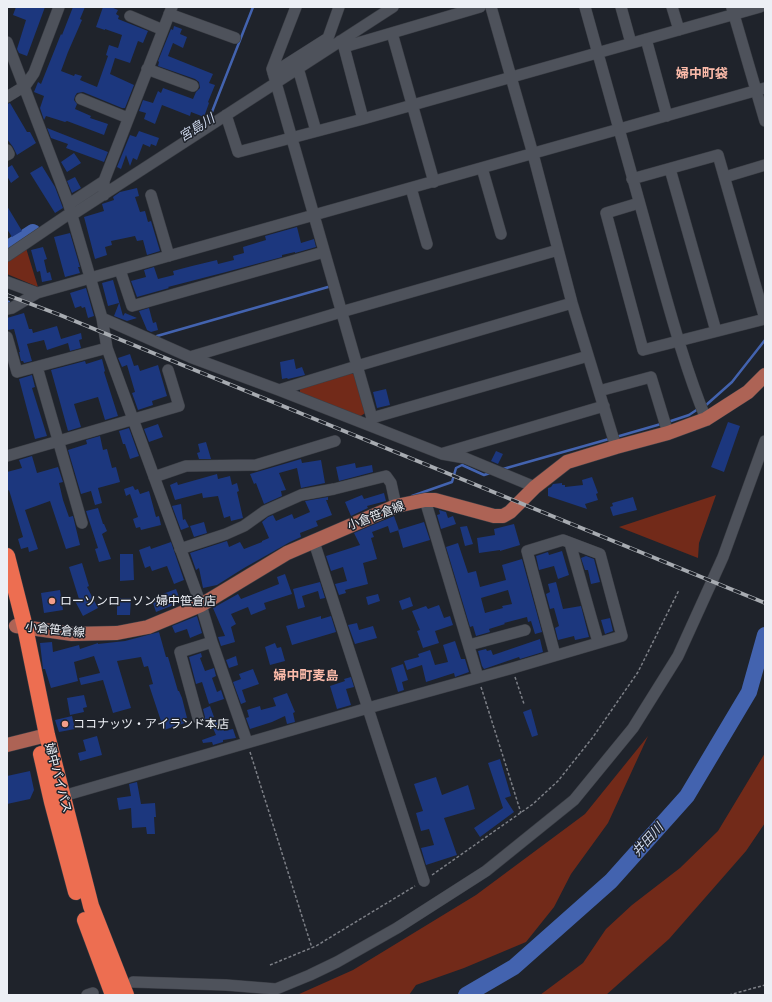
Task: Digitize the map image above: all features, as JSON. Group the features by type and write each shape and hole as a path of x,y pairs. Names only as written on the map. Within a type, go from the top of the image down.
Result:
{"highway":[{"name":"婦中バイパス","path":"7,556 16,626"},
{"name":"婦中バイパス","path":"7,592 42,736 52,802 81,909 113,995"},
{"name":"婦中バイパス","path":"42,736 63,796 91,906 129,989"}],"main road":[{"name":"小倉笹倉線","path":"16,626 72,634 117,633 148,627 201,605 287,554 396,506 425,500 435,500 494,516 504,516 535,487 567,462 668,433 706,419 748,392 765,375"},
{"path":"7,745 42,736"}],"street":[{"path":"7,97 25,86 34,74 59,7"},
{"path":"296,7 272,69 341,312 358,366 370,422"},
{"path":"7,256 66,216 72,215 104,195 226,115 328,38 339,7"},
{"path":"275,78 298,68 342,44 393,7"},
{"path":"342,44 392,33 480,7"},
{"path":"491,7 572,303 616,447"},
{"path":"585,7 678,341 706,419"},
{"path":"621,7 631,43"},
{"path":"672,7 679,30"},
{"path":"226,115 238,152 679,30 733,11 760,7"},
{"path":"104,195 104,181 170,11 235,38"},
{"path":"733,11 761,89 765,121"},
{"path":"130,16 163,30"},
{"path":"392,33 434,182"},
{"path":"646,39 667,116"},
{"path":"7,42 69,204 102,318 107,348 201,605 212,642 247,742"},
{"path":"342,44 363,118"},
{"path":"298,68 316,131"},
{"path":"147,69 193,86"},
{"path":"7,309 12,308 37,293 761,89"},
{"path":"81,99 128,118"},
{"path":"7,150 9,154 7,155"},
{"path":"632,179 718,156 765,319 643,350 606,213 639,203"},
{"path":"725,177 765,165"},
{"path":"482,168 501,234"},
{"path":"670,169 716,331"},
{"path":"69,204 104,181"},
{"path":"411,188 427,244"},
{"path":"151,195 169,256"},
{"path":"190,357 558,250"},
{"path":"120,270 132,306 324,252"},
{"path":"7,282 37,293"},
{"path":"279,390 572,303"},
{"path":"102,318 190,357 370,422 442,454 465,458 535,487"},
{"path":"7,337 17,372 107,348"},
{"path":"370,422 588,356"},
{"path":"37,367 82,523"},
{"path":"7,456 179,406 168,370"},
{"path":"599,391 651,377 668,433"},
{"path":"442,454 604,406"},
{"path":"154,477 186,466 256,465 335,441"},
{"path":"129,989 226,985 276,989 303,978 337,962 397,928 486,871 574,800 633,728 678,656 722,557 765,441"},
{"path":"180,549 226,534 244,526 265,511 301,495 334,489 386,476 391,483 396,506"},
{"path":"425,500 478,677"},
{"path":"63,796 247,742 513,668 622,636 600,554 563,540 527,551 555,655"},
{"path":"314,542 424,881"},
{"path":"570,543 598,642"},
{"path":"469,645 525,630"},
{"path":"198,718 180,652 212,642"}],"path":[{"path":"270,965 312,948 424,881 533,804 558,781 598,730 638,672 679,590"},
{"path":"513,668 524,704"},
{"path":"478,677 521,813"},
{"path":"247,742 312,948"},
{"path":"729,995 765,985"}],"shaded area":[{"path":"26,248 38,287 7,274 7,259"},
{"path":"348,372 356,375 367,412 359,417 300,394 300,386"},
{"path":"716,495 699,543 698,558 619,527"},
{"path":"648,736 608,823 571,874 554,907 526,942 464,968 416,985 409,995 297,995 353,970 476,895 585,814"},
{"path":"765,753 765,823 746,851 669,939 606,995 540,995 583,963 606,929 632,905 680,868 718,831"}],"building":[{"path":"16,7 45,7 27,56 19,53 17,49 26,20 13,15"},
{"path":"73,7 85,7 80,19 82,20 61,71 74,76 75,74 82,76 80,80 97,87 108,56 106,55 109,45 118,48 122,35 96,27 103,7 111,7 118,10 116,14 119,16 118,19 148,31 143,43 138,41 130,63 115,58 110,74 134,85 125,108 83,92 77,93 75,96 74,100 77,104 75,109 91,116 90,118 108,124 104,135 67,121 65,122 46,116 44,120 40,108 44,96 34,92 38,82 41,84"},
{"path":"174,26 182,29 180,34 187,37 183,48 173,43 168,56 213,74 209,83 215,85 204,117 191,112 190,116 162,105 155,124 144,119 146,113 139,111 143,100 153,103 158,91 161,93 163,88 193,99 196,92 200,88 199,82 195,79 158,66 158,61 171,29 173,30"},
{"path":"10,103 27,132 30,132 36,143 17,155 7,139 7,104"},
{"path":"47,128 108,152 104,162 66,148 68,144 51,138"},
{"path":"139,131 159,138 156,146 151,144 150,147 143,144 137,160 133,158 130,166 126,155 121,169 117,167 130,135 136,137"},
{"path":"74,153 81,163 67,172 61,162"},
{"path":"12,165 19,177 11,183 7,176 7,168"},
{"path":"42,166 55,187 63,208 55,213 30,173"},
{"path":"75,177 81,188 72,193 67,181"},
{"path":"137,188 139,196 135,197 140,212 145,211 148,222 151,221 160,251 147,255 143,240 137,241 135,236 111,241 112,245 105,247 107,255 95,259 84,217 104,211 102,204 114,200 113,197 120,192"},
{"path":"7,206 22,231 12,237 7,229"},
{"path":"297,227 301,243 314,239 316,247 282,255 282,257 168,287 169,288 137,297 131,281 146,277 144,270 154,267 158,279 174,275 173,271 192,266 217,260 218,264 234,260 233,256 244,253 243,247 266,240 265,236"},
{"path":"70,233 80,267 78,267 80,273 65,277 54,237"},
{"path":"43,247 47,259 44,260 47,273 50,272 52,280 42,282 40,271 37,272 31,250"},
{"path":"113,280 123,316 125,313 137,318 127,321 114,316 119,303 108,306 102,283"},
{"path":"86,288 94,316 88,318 85,307 82,308 81,306 75,308 70,293"},
{"path":"149,308 153,323 156,322 158,330 151,332 147,330 139,311"},
{"path":"24,313 29,329 32,329 33,333 57,326 61,339 81,333 82,339 79,340 81,348 70,351 68,343 47,350 44,340 27,344 32,361 24,363 21,361 14,329 8,330 7,318"},
{"path":"130,354 134,366 138,365 140,371 158,365 167,396 152,401 153,405 138,410 132,393 135,392 127,365 122,367 118,358"},
{"path":"102,359 104,372 118,416 105,420 98,397 74,404 81,427 68,431 51,370 85,361 86,364"},
{"path":"294,359 296,369 302,367 305,375 282,379 280,362"},
{"path":"32,375 35,387 32,388 47,436 35,439 19,379"},
{"path":"386,389 390,405 377,408 373,392"},
{"path":"728,422 740,426 724,472 711,467"},
{"path":"158,424 163,437 149,442 144,429"},
{"path":"129,428 139,456 130,459 119,431"},
{"path":"100,436 103,450 107,449 112,468 116,467 120,482 98,488 102,503 95,505 91,491 81,494 68,450 87,444 86,440"},
{"path":"206,442 211,459 199,459 197,453 200,452 198,444"},
{"path":"496,451 503,454 498,464 491,461"},
{"path":"32,456 37,473 58,467 63,482 59,483 63,500 69,517 73,516 80,545 66,549 50,501 25,510 38,549 29,552 28,547 21,549 18,539 23,537 9,490 7,491 7,472 22,468 19,460"},
{"path":"301,459 302,463 321,460 325,483 301,488 297,468 279,473 286,490 281,491 282,496 264,504 256,483 254,484 250,474"},
{"path":"355,463 356,468 372,465 373,472 339,481 336,467"},
{"path":"217,474 218,479 230,476 232,485 237,483 239,491 237,492 243,518 231,521 230,516 224,518 218,496 203,498 202,493 175,500 170,485 177,482 178,485"},
{"path":"592,477 598,493 596,494 598,500 585,504 587,509 548,496 548,488 553,484 562,483 565,487 583,485 582,480"},
{"path":"133,486 135,490 138,489 140,494 149,491 156,517 159,516 161,525 141,530 140,527 136,528 133,519 138,517 130,494 126,496 124,489"},
{"path":"384,493 386,501 367,506 368,508 351,516 345,502 362,495 364,499"},
{"path":"328,497 328,500 326,500 332,515 316,521 318,526 300,533 301,537 244,568 217,585 203,588 199,568 196,570 190,553 227,541 229,547 240,542 244,549 262,542 269,538 262,522 268,517 273,515 276,521 292,514 294,519 310,512 305,501"},
{"path":"633,497 637,510 613,516 610,507 613,506 612,503"},
{"path":"181,504 183,520 185,519 189,527 181,530 172,506"},
{"path":"98,508 107,531 102,534 111,559 99,562 95,549 98,548 86,511"},
{"path":"439,510 446,512 448,518 453,516 456,524 441,529 437,515 440,514"},
{"path":"394,516 399,530 390,533 388,526 372,532 374,537 371,538 377,559 363,563 368,584 345,590 346,593 339,595 335,584 347,581 343,567 331,571 326,556 360,545 354,533"},
{"path":"204,522 207,533 194,537 190,526"},
{"path":"424,522 430,540 403,548 398,530"},
{"path":"514,524 520,545 500,551 479,553 477,538 495,535 494,529"},
{"path":"467,526 473,544 465,546 460,527"},
{"path":"171,542 184,580 174,584 167,566 152,571 150,566 145,568 139,550 150,546 151,549"},
{"path":"458,543 468,573 476,571 480,587 506,580 502,565 522,559 542,632 535,634 531,621 528,622 527,617 504,623 505,624 489,629 490,632 476,636 473,626 470,627 446,547","holes":["508,590 512,604 502,606 503,608 485,613 481,598"]},
{"path":"562,551 569,575 558,579 554,566 539,570 536,556 548,552 549,555"},
{"path":"120,554 133,554 134,580 120,581"},
{"path":"586,556 594,559 600,582 591,584 588,570 585,570 581,558"},
{"path":"82,563 89,586 87,587 98,608 83,616 75,601 79,599 69,567"},
{"path":"285,574 292,594 264,603 266,609 251,615 248,607 231,614 236,624 231,627 235,642 221,646 218,637 225,636 213,608 238,594 241,599 279,584 277,577"},
{"path":"320,582 325,598 320,599 318,591 302,596 305,607 298,609 293,589"},
{"path":"556,582 563,609 581,606 589,637 575,640 574,636 558,640 555,628 559,626 554,608 550,609 546,594 550,592 548,584"},
{"path":"176,589 181,602 156,612 153,603 162,599 160,595"},
{"name":"ローソンローソン婦中笹倉店","path":"60,590 63,610 44,613 41,593"},
{"path":"378,594 380,601 368,605 366,597"},
{"path":"410,597 413,606 402,610 399,601"},
{"path":"120,598 131,598 130,615 117,615 117,606 120,606"},
{"path":"439,605 444,618 450,616 453,625 435,631 439,643 423,648 417,631 420,630 412,611 426,606 428,609"},
{"path":"197,616 202,633 190,638 187,629 175,633 172,626"},
{"path":"321,616 321,619 331,616 336,632 292,645 286,626"},
{"path":"610,618 613,631 605,634 601,620"},
{"path":"357,623 359,630 373,626 377,638 355,644 348,625"},
{"path":"159,632 166,657 168,657 178,691 182,698 187,718 184,718 185,723 164,730 149,685 153,684 148,666 144,667 141,657 117,661 131,708 113,713 103,680 81,685 79,678 100,673 94,656 74,662 78,681 51,688 45,669 43,669 40,643 52,642 53,652 79,645 80,649 98,643 125,641"},
{"path":"540,639 543,652 520,659 519,657 484,669 482,666 478,651 486,649 487,651 491,650 493,655"},
{"path":"455,641 461,659 465,659 469,672 455,677 454,673 426,682 422,665 407,670 404,661 419,657 418,654 430,650 435,665 448,662 443,645"},
{"path":"275,643 277,648 281,647 285,661 270,665 265,647"},
{"path":"201,653 202,657 200,658 205,671 214,668 216,676 212,678 217,692 221,690 224,699 209,704 202,682 196,684 189,657"},
{"path":"236,656 238,665 229,668 226,660"},
{"path":"403,664 408,680 402,682 404,690 398,692 391,668"},
{"path":"253,669 259,684 242,690 246,702 241,704 233,682 241,679 239,674"},
{"path":"351,677 354,687 346,689 351,705 337,709 330,686 345,681 344,679"},
{"path":"287,693 295,712 293,713 295,722 287,724 285,716 250,729 246,718 249,717 247,710 260,706 261,710 276,706 273,698"},
{"path":"84,695 87,707 83,708 84,712 70,715 67,698"},
{"path":"210,706 214,717 204,721 205,717 203,709"},
{"path":"531,709 538,735 532,737 523,712"},
{"name":"ココナッツ・アイランド本店","path":"72,716 75,729 59,732 55,720"},
{"path":"220,718 224,731 233,729 236,738 223,740 223,742 213,745 212,742 203,743 202,740 216,735 210,721"},
{"path":"97,736 102,755 80,761 78,753 86,751 83,740"},
{"path":"500,759 511,796 505,798 514,812 480,837 474,828 503,808 488,763"},
{"path":"30,771 34,790 30,799 7,804 7,776"},
{"path":"436,777 442,795 468,785 475,809 444,818 457,855 426,865 421,848 434,845 429,829 421,831 416,813 423,811 414,784"},
{"path":"137,782 141,804 155,803 155,834 147,834 146,827 132,828 131,808 119,810 117,798 131,796 129,784"}],"waterway":[{"path":"208,122 253,7"},
{"name":"宮島川","path":"7,249 33,232"},
{"path":"157,336 328,287"},
{"path":"705,406 732,382 765,340"},
{"path":"668,422 689,415 698,409"},
{"path":"616,437 661,424"},
{"path":"503,469 609,439"},
{"path":"412,496 452,482 456,468 462,465 484,475 490,473"},
{"name":"井田川","path":"466,995 514,967 611,881 687,796 749,692 765,635"}],"railway":[{"path":"7,295 60,315 765,603"}],"place":[{"name":"ローソンローソン婦中笹倉店","path":"52,601"},
{"name":"ココナッツ・アイランド本店","path":"65,724"}],"district":[{"name":"婦中町袋","path":"702,74"},
{"name":"婦中町麦島","path":"306,676"}]}
